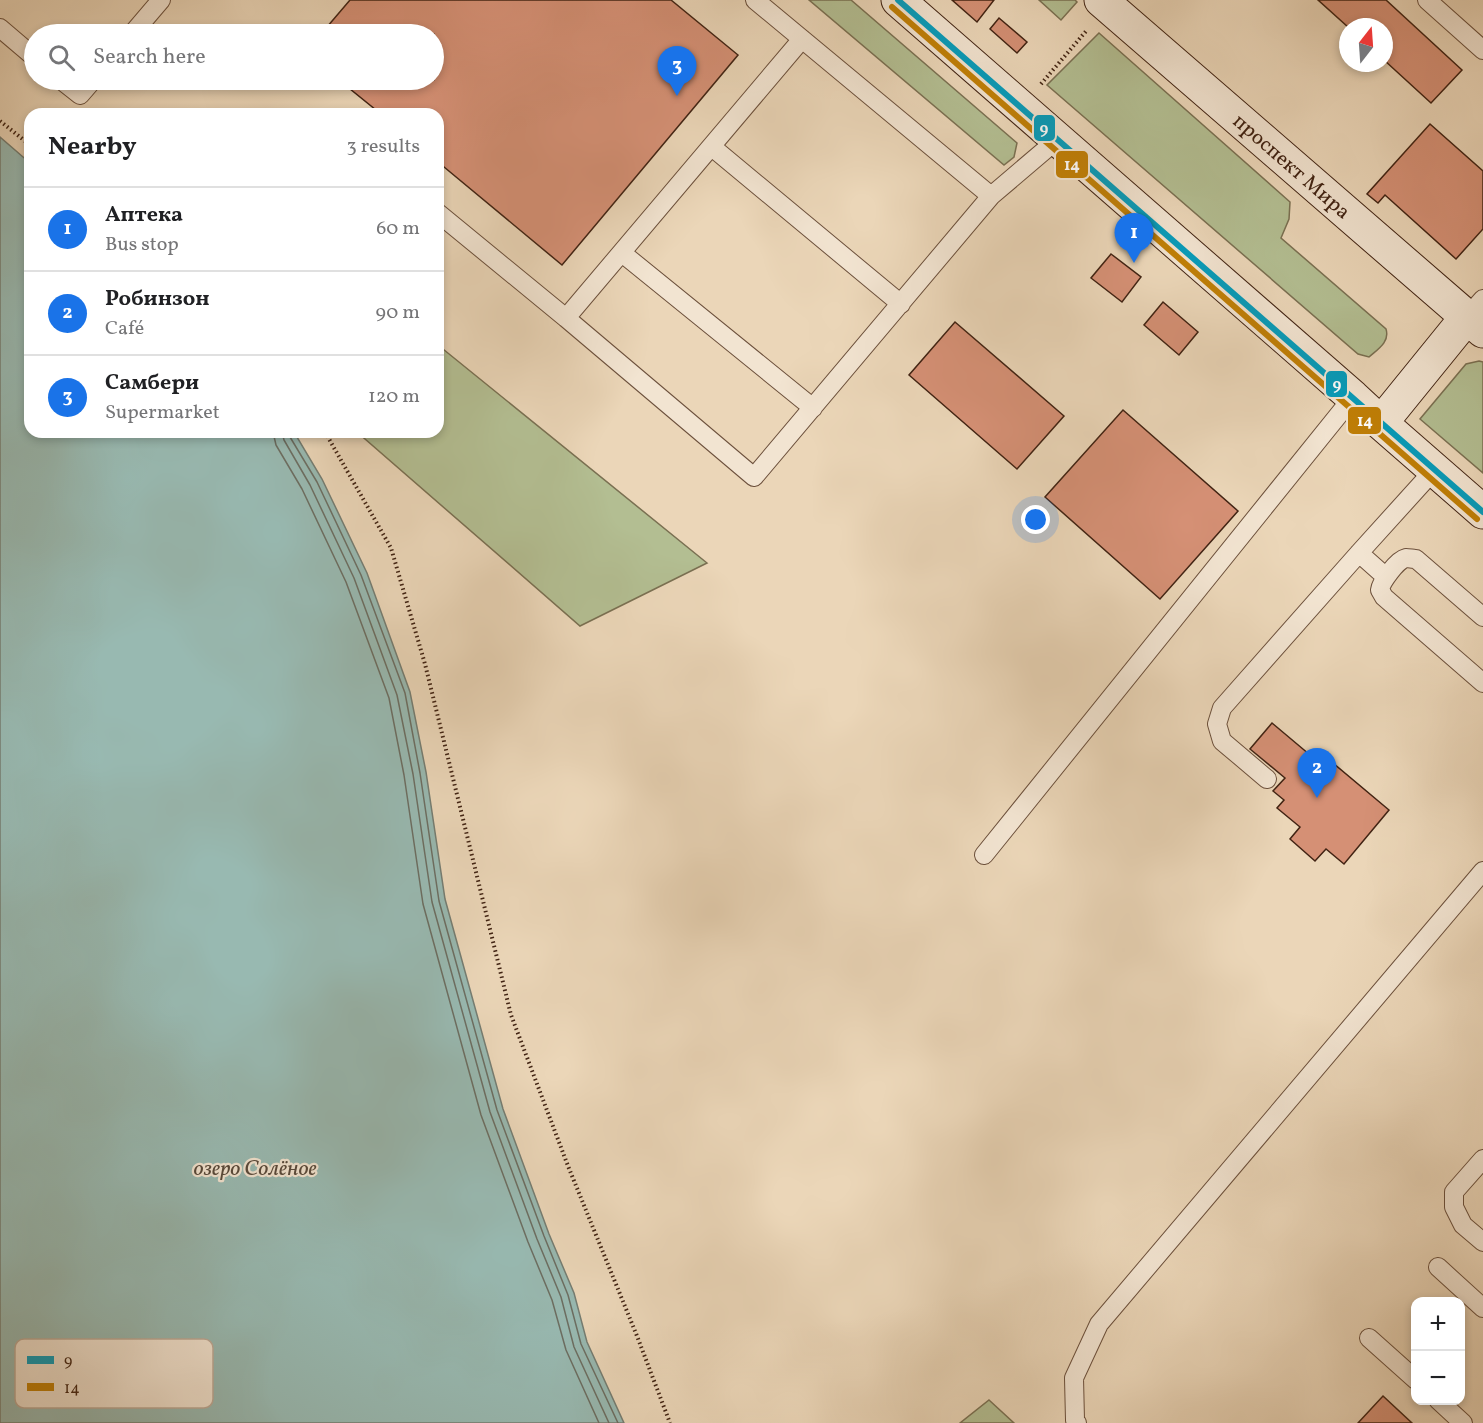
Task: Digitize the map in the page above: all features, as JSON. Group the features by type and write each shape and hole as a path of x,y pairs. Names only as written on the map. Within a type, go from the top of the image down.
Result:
{"main road":[{"path":"898,0 1483,512"},
{"name":"проспект Мира","path":"1104,3 1479,315"},
{"path":"1381,423 1479,315"}],"lane":[{"path":"141,24 161,0"},
{"path":"755,0 991,196"},
{"path":"1427,0 1483,50"},
{"path":"0,28 24,48"},
{"path":"566,318 802,39"},
{"path":"444,218 754,477 991,196 1058,139"},
{"path":"712,147 901,304"},
{"path":"622,253 813,408"},
{"path":"984,855 1353,396"},
{"path":"1267,779 1222,741 1217,724 1222,708 1435,470"},
{"path":"1359,553 1386,577"},
{"path":"1483,617 1416,559 1406,558 1400,561 1381,583 1380,590 1384,597 1483,683"},
{"path":"1077,1423 1074,1378 1099,1324 1483,871"},
{"path":"1483,1159 1454,1192 1454,1207 1463,1225 1483,1242"},
{"path":"1438,1267 1483,1308"},
{"path":"1369,1338 1411,1376"},
{"path":"1443,1405 1463,1423"}],"path":[{"path":"1022,107 1104,3"},
{"path":"0,122 24,140"},
{"path":"328,438 391,548 425,664 511,1015 670,1423"}],"green space":[{"path":"809,0 851,0 1017,143 1014,157 1004,165"},
{"path":"1039,0 1075,0 1077,2 1061,20"},
{"path":"1099,33 1290,202 1289,219 1281,238 1386,329 1385,341 1369,357 1358,354 1047,85"},
{"path":"444,350 707,563 580,626 364,438 444,438"},
{"path":"1483,362 1483,473 1420,419 1466,364"},
{"path":"989,1400 1014,1423 960,1423"}],"water":[{"name":"озеро Солёное","path":"0,137 24,158 24,438 298,438 322,479 367,573 410,692 426,772 445,899 503,1109 549,1234 574,1293 587,1342 624,1423 0,1423"}],"building":[{"path":"350,0 671,0 738,55 562,265 444,167 444,108 374,108 351,90 444,90 444,24 330,24"},
{"path":"952,0 994,0 977,22"},
{"path":"1318,0 1386,0 1462,70 1431,103 1393,68 1393,18 1339,19"},
{"path":"999,18 1027,42 1017,53 990,29"},
{"path":"1430,124 1483,171 1483,229 1456,259 1385,195 1378,203 1367,194"},
{"path":"1111,254 1141,277 1122,302 1091,278"},
{"path":"1163,302 1198,332 1179,355 1144,325"},
{"path":"955,322 1064,416 1017,469 909,375"},
{"path":"1123,410 1238,511 1160,599 1045,497"},
{"path":"1272,723 1316,760 1321,753 1389,810 1344,864 1326,849 1315,861 1290,839 1300,827 1277,808 1284,800 1273,791 1285,778 1250,749"},
{"path":"1383,1396 1412,1423 1358,1423"}],"transit line":[{"name":"9","path":"898,0 1483,512"},
{"name":"14","path":"892,7 1477,519"}],"place":[{"name":"Самбери","path":"677,96"},
{"name":"Аптека","path":"1134,263"},
{"name":"Робинзон","path":"1317,798"}]}
